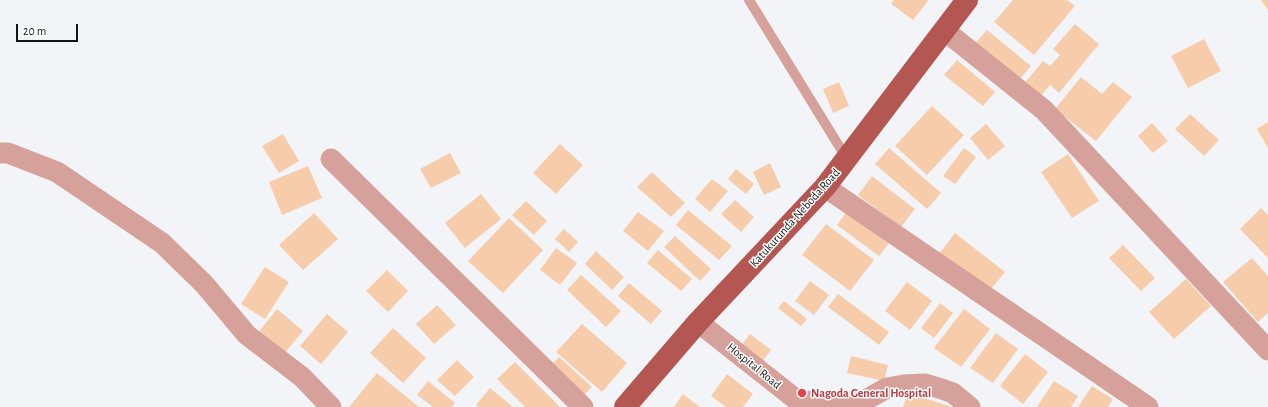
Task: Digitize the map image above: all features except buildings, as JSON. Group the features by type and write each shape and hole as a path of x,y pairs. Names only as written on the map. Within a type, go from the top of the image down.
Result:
{"main road":[{"name":"Katukurunda-Neboda Road","path":"625,407 698,322 826,187 967,0"}],"street":[{"path":"944,30 1044,110 1268,350"},
{"path":"0,153 8,153 57,172 162,243 204,284 247,335 302,377 332,407"},
{"path":"331,159 583,407"},
{"path":"826,187 1148,407"},
{"name":"Hospital Road","path":"698,322 804,404"},
{"path":"804,404 862,402 887,388 904,385 925,384 942,388 953,393 970,407"}],"lane":[{"path":"749,0 847,159"}],"place":[{"name":"Nagoda General Hospital","path":"802,393"}]}
